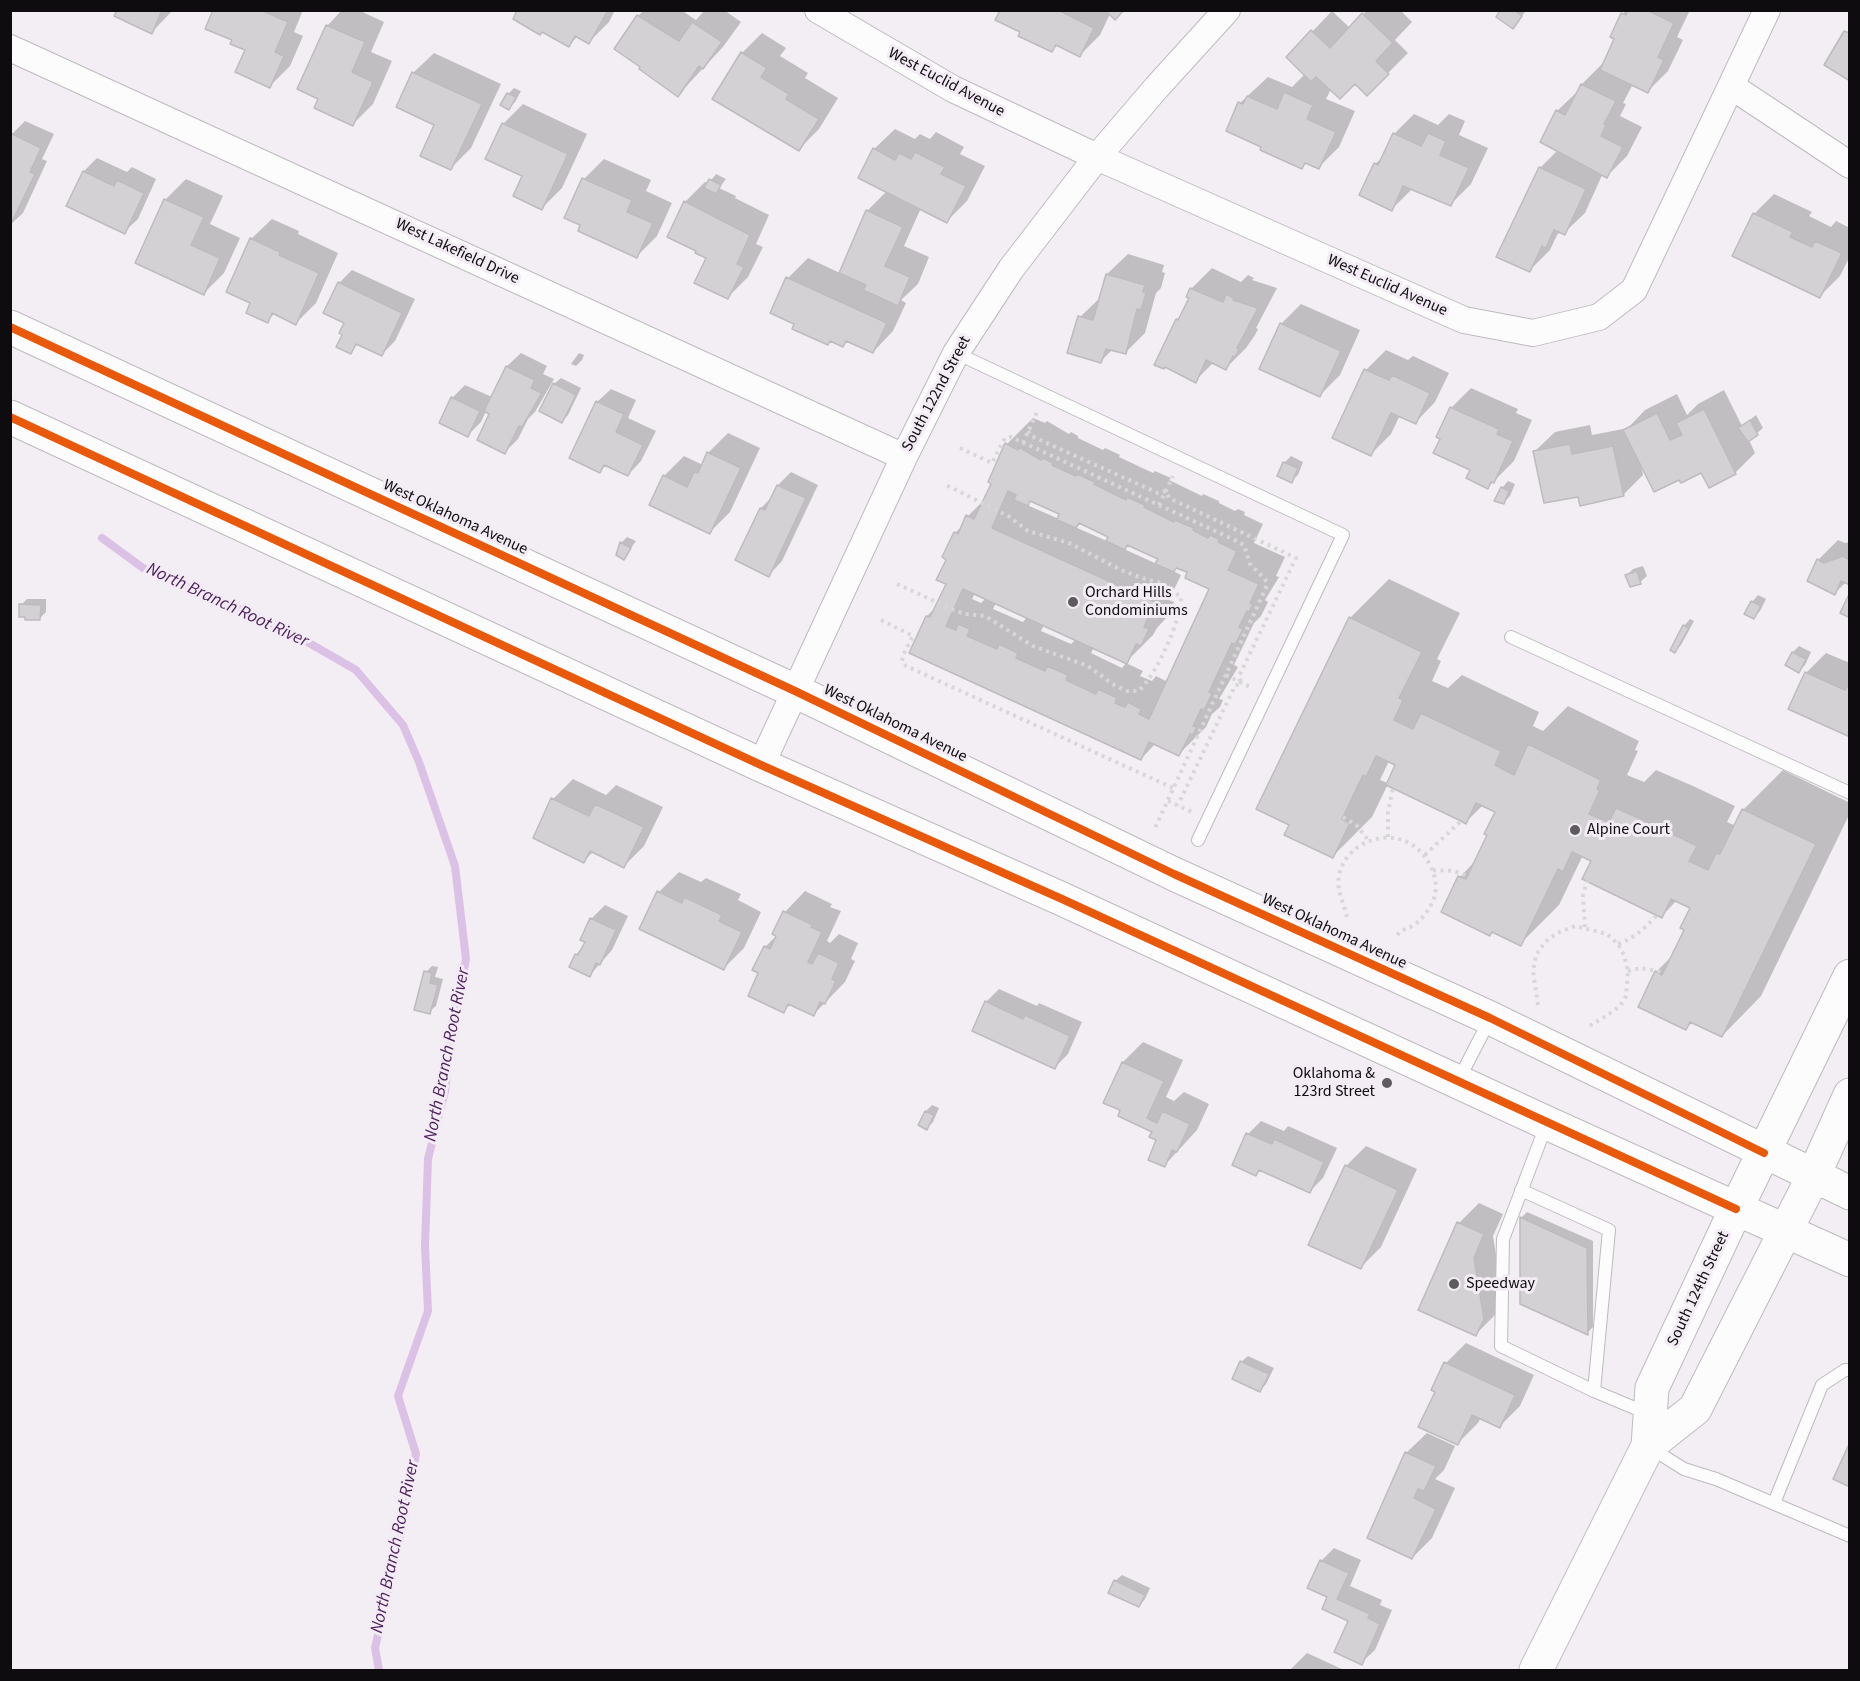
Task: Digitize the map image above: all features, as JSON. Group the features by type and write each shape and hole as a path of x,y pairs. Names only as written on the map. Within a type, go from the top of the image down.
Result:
{"main road":[{"name":"West Oklahoma Avenue","path":"10,327 795,691 1174,874 1490,1018 1850,1193"},
{"path":"10,417 761,765 1062,899 1850,1260"},
{"name":"South 124th Street","path":"1536,1671 1649,1430 1652,1388 1736,1209 1850,976"},
{"name":"South 124th Street","path":"1649,1430 1695,1409 1814,1175 1850,1095"}],"street":[{"name":"West Euclid Avenue","path":"818,10 953,89 1098,157 1464,320 1533,333 1599,317 1634,290 1767,10"},
{"name":"South 122nd Street","path":"761,765 904,456 956,353 1011,269 1098,157 1157,87 1227,10"},
{"name":"West Lakefield Drive","path":"10,48 904,456"},
{"path":"1731,86 1850,165"}],"lane":[{"path":"956,353 1343,535 1198,840"},
{"path":"1510,637 1850,793"},
{"path":"1458,1082 1490,1018"},
{"path":"1547,1123 1503,1239 1501,1346 1594,1390 1649,1430 1684,1469 1716,1479 1850,1536"},
{"path":"1521,1190 1609,1230 1594,1390"},
{"path":"1774,1503 1822,1385 1845,1370 1850,1370"}],"path":[{"path":"1023,443 1029,431 1031,436 1158,493 1166,491"},
{"path":"960,448 992,463 1005,438 1011,437 1244,545 1250,564 1265,579 1265,590 1155,828"},
{"path":"897,584 965,614 985,616 1034,646 1088,666 1114,685 1127,691 1138,691 1152,677 1174,629 1181,608 1181,597 1161,583 1121,570 1069,543 1028,531 1010,516 944,484"},
{"path":"1159,505 1166,491"},
{"path":"1166,491 1169,498 1296,558 1239,676 1241,683"},
{"path":"881,620 913,636 903,655 902,661 906,666 1173,788"},
{"path":"1226,675 1241,683"},
{"path":"1178,805 1235,686 1241,683"},
{"path":"1388,837 1388,812 1393,788"},
{"path":"1343,817 1357,826 1370,841"},
{"path":"1425,855 1461,821"},
{"path":"1347,917 1339,889 1341,871 1345,861 1370,841 1388,837 1412,843 1425,855 1433,870 1436,894 1420,921 1400,931 1395,939"},
{"path":"1433,870 1454,871 1468,876"},
{"path":"1585,927 1584,896 1587,882"},
{"path":"1618,944 1629,940 1645,929 1657,915"},
{"path":"1538,1005 1533,971 1536,955 1545,942 1557,933 1575,926 1607,934 1618,944 1624,955 1628,971 1626,996 1620,1006 1586,1028"},
{"path":"1628,971 1641,968 1663,972"}],"building":[{"path":"117,10 162,10 152,34 114,16"},
{"path":"213,10 261,10 288,22 275,52 284,56 270,88 235,72 245,50 230,44 232,40 205,29"},
{"path":"517,10 608,10 589,44 575,36 569,47 542,32 540,35 513,19"},
{"path":"1000,10 1058,10 1094,28 1080,57 1056,45 1052,52 1018,36 1020,32 995,20"},
{"path":"1105,10 1124,10 1115,20"},
{"path":"1500,10 1514,10 1522,16 1513,29 1496,17"},
{"path":"1628,10 1647,10 1674,23 1658,57 1664,60 1648,93 1600,70 1614,39 1610,37 1621,13 1626,15"},
{"path":"1362,13 1393,43 1376,61 1389,74 1367,96 1355,84 1340,99 1316,77 1311,82 1286,57 1311,30 1330,48"},
{"path":"637,15 679,41 692,22 722,42 703,69 699,66 678,97 614,49"},
{"path":"326,25 365,42 352,72 373,82 353,126 314,108 318,99 297,89"},
{"path":"1844,31 1850,33 1850,81 1824,65"},
{"path":"741,52 767,68 761,77 789,94 786,99 819,119 799,151 712,99"},
{"path":"412,72 482,104 451,170 420,156 434,125 396,107"},
{"path":"1581,84 1616,101 1604,124 1606,125 1601,136 1623,147 1607,178 1540,142 1556,110 1565,115"},
{"path":"1284,92 1313,105 1307,119 1336,132 1319,169 1305,163 1302,169 1226,131 1238,102 1243,104 1247,96 1277,109"},
{"path":"507,93 516,97 509,110 500,105"},
{"path":"502,123 568,154 542,210 513,196 522,176 485,159"},
{"path":"10,133 41,148 30,172 35,174 10,226"},
{"path":"1393,133 1421,146 1428,133 1446,141 1440,155 1469,168 1451,206 1403,186 1392,211 1359,195 1374,163 1378,165"},
{"path":"873,148 895,160 899,153 911,159 915,152 945,167 941,174 966,186 947,223 858,178"},
{"path":"1539,167 1586,189 1565,235 1554,230 1546,248 1542,246 1530,272 1496,257"},
{"path":"83,171 114,186 117,180 144,193 125,234 66,206"},
{"path":"582,178 632,200 627,212 653,223 637,258 578,231 580,225 564,218"},
{"path":"709,179 721,185 716,194 704,188"},
{"path":"164,199 204,217 191,245 220,258 204,295 135,263"},
{"path":"684,201 750,235 737,264 744,267 728,299 694,283 706,258 667,237"},
{"path":"866,210 903,227 885,266 910,277 898,306 863,290 866,285 839,273"},
{"path":"1753,213 1793,232 1790,237 1812,247 1815,241 1842,253 1820,298 1732,256"},
{"path":"250,238 280,252 279,255 319,273 296,325 272,313 268,323 246,313 250,303 226,292"},
{"path":"1106,274 1145,285 1143,292 1146,293 1141,310 1137,309 1126,354 1106,349 1101,363 1067,353 1078,316 1093,320"},
{"path":"786,277 887,323 873,353 846,341 843,347 830,341 828,345 792,329 794,324 770,313"},
{"path":"338,282 402,313 382,356 356,344 351,354 336,347 342,335 339,333 344,323 323,313"},
{"path":"1190,288 1223,302 1226,294 1234,298 1233,300 1258,308 1237,348 1239,349 1235,357 1233,356 1226,370 1206,360 1196,383 1165,367 1164,369 1154,365 1189,298 1186,297"},
{"path":"1280,323 1341,351 1320,397 1259,369"},
{"path":"506,366 535,380 531,388 542,393 522,427 519,426 505,454 477,440 489,414 484,411"},
{"path":"1364,369 1389,380 1392,375 1430,393 1416,424 1391,413 1371,456 1332,438"},
{"path":"553,383 576,395 562,423 539,411"},
{"path":"451,397 480,411 468,437 439,423"},
{"path":"596,401 624,414 616,432 643,445 628,476 604,465 600,473 569,458"},
{"path":"1450,407 1499,429 1497,434 1513,441 1494,483 1491,482 1488,489 1466,478 1470,470 1433,453 1440,439 1436,437"},
{"path":"1704,409 1736,474 1709,488 1701,473 1654,492 1623,430 1657,413 1670,440 1682,435 1676,423"},
{"path":"1750,420 1758,435 1748,442 1738,428"},
{"name":"Orchard Hills Condominiums","path":"1005,443 1018,450 1019,447 1041,460 1043,458 1053,463 1052,465 1076,476 1077,474 1095,482 1094,484 1126,500 1127,497 1145,505 1144,507 1174,522 1175,520 1194,528 1193,530 1208,538 1210,535 1219,539 1218,542 1237,551 1228,570 1259,584 1250,603 1253,604 1239,627 1243,629 1235,645 1232,643 1209,692 1212,694 1204,710 1201,709 1193,726 1197,727 1193,735 1190,734 1179,756 1149,742 1141,760 909,653 926,616 930,617 946,584 936,580 946,560 942,557 954,532 958,534 966,515 974,519 991,484 988,482","holes":["1008,491 1016,495 1014,500 1028,506 1030,501 1059,514 1057,520 1076,528 1079,523 1108,537 1106,541 1125,550 1127,545 1158,559 1155,564 1174,572 1176,568 1187,572 1185,578 1209,589 1149,719 1139,714 1141,709 1128,702 1125,707 1115,703 1117,698 1098,689 1096,694 1066,680 1068,675 1047,666 1045,671 1016,658 1018,653 999,644 997,649 967,636 970,629 958,624 956,630 946,626 963,589 1127,664 1136,644 1141,646 1149,629 1144,627 1155,602 992,528"]},
{"path":"1570,444 1572,454 1613,446 1624,496 1580,506 1578,497 1544,503 1533,451"},
{"path":"707,452 741,468 710,534 649,505 663,475 687,487 694,472 698,473"},
{"path":"1283,462 1298,468 1292,483 1277,476"},
{"path":"777,485 806,498 769,577 735,560 760,508 765,510"},
{"path":"1501,487 1509,491 1504,504 1494,501"},
{"path":"620,542 631,548 624,560 616,555"},
{"path":"1843,556 1850,560 1850,585 1841,581 1835,595 1807,581 1817,559 1824,563"},
{"path":"1637,571 1641,584 1630,587 1625,575"},
{"path":"1850,595 1850,618 1840,613"},
{"path":"1751,601 1761,606 1754,619 1744,614"},
{"path":"19,604 41,605 40,620 25,620 25,617 19,617"},
{"name":"Alpine Court","path":"1349,617 1422,652 1399,698 1403,700 1394,720 1413,729 1421,713 1501,751 1495,765 1514,775 1528,744 1601,780 1597,789 1600,790 1589,814 1609,822 1616,808 1654,825 1697,846 1689,861 1708,870 1716,853 1720,854 1742,809 1816,844 1722,1037 1690,1022 1686,1030 1638,1007 1655,971 1662,975 1684,930 1680,928 1690,908 1671,899 1662,918 1582,879 1591,861 1572,852 1563,872 1558,869 1521,946 1492,932 1490,936 1441,912 1458,876 1466,879 1495,812 1476,803 1466,824 1386,785 1395,765 1376,756 1366,777 1363,775 1342,819 1350,823 1333,858 1284,835 1289,825 1256,809"},
{"path":"1683,625 1689,628 1675,653 1670,650"},
{"path":"1792,652 1806,659 1799,673 1785,665"},
{"path":"1805,672 1845,690 1850,682 1850,737 1788,709"},
{"path":"551,798 589,816 595,804 644,827 624,868 590,851 584,863 533,838"},
{"path":"657,891 682,903 684,897 722,915 719,921 742,932 724,970 639,929"},
{"path":"783,911 813,925 811,927 822,932 808,962 812,964 818,953 839,963 832,979 836,981 825,1004 820,1002 814,1016 788,1004 784,1013 748,996 758,973 752,970 764,946 770,949 776,936 772,934"},
{"path":"590,918 616,930 600,965 596,963 590,977 569,967 575,954 578,955 585,942 580,940"},
{"path":"424,971 432,973 430,983 438,985 430,1014 414,1010"},
{"path":"985,1001 1023,1019 1025,1015 1070,1036 1055,1069 972,1031"},
{"path":"1122,1062 1164,1081 1147,1118 1157,1123 1162,1111 1190,1124 1177,1152 1172,1150 1165,1167 1148,1160 1156,1140 1149,1137 1152,1132 1118,1116 1120,1110 1103,1103"},
{"path":"925,1111 934,1115 927,1130 918,1125"},
{"path":"1246,1133 1272,1144 1274,1139 1324,1162 1310,1193 1259,1170 1256,1176 1232,1165"},
{"path":"1345,1165 1398,1190 1361,1269 1308,1245"},
{"name":"Speedway","path":"1520,1217 1587,1248 1588,1335 1520,1304"},
{"name":"Speedway","path":"1457,1222 1484,1234 1474,1258 1484,1319 1476,1336 1418,1310"},
{"path":"1240,1361 1269,1374 1260,1392 1232,1379"},
{"path":"1444,1362 1515,1395 1500,1428 1472,1415 1458,1445 1418,1427 1435,1392 1431,1390"},
{"path":"1850,1442 1850,1487 1833,1479"},
{"path":"1405,1452 1436,1466 1424,1491 1418,1489 1414,1498 1436,1509 1412,1559 1367,1538"},
{"path":"1320,1560 1349,1573 1337,1599 1370,1614 1368,1618 1380,1624 1362,1665 1334,1652 1348,1621 1322,1609 1327,1597 1307,1588"},
{"path":"1114,1580 1145,1595 1139,1607 1108,1593"}],"waterway":[{"name":"North Branch Root River","path":"102,538 143,568 283,628 356,670 403,725 419,762 455,866 466,959 452,1031 445,1091 428,1159 425,1246 428,1311 398,1396 416,1454 375,1648 379,1670"}],"cycle path":[{"path":"10,327 795,691 1174,874 1490,1018 1764,1153"},
{"path":"10,417 761,765 1062,899 1736,1209"}],"place":[{"name":"Orchard Hills Condominiums","path":"1073,602"},
{"name":"Alpine Court","path":"1575,830"},
{"name":"Oklahoma & 123rd Street","path":"1387,1083"},
{"name":"Speedway","path":"1454,1284"}]}
